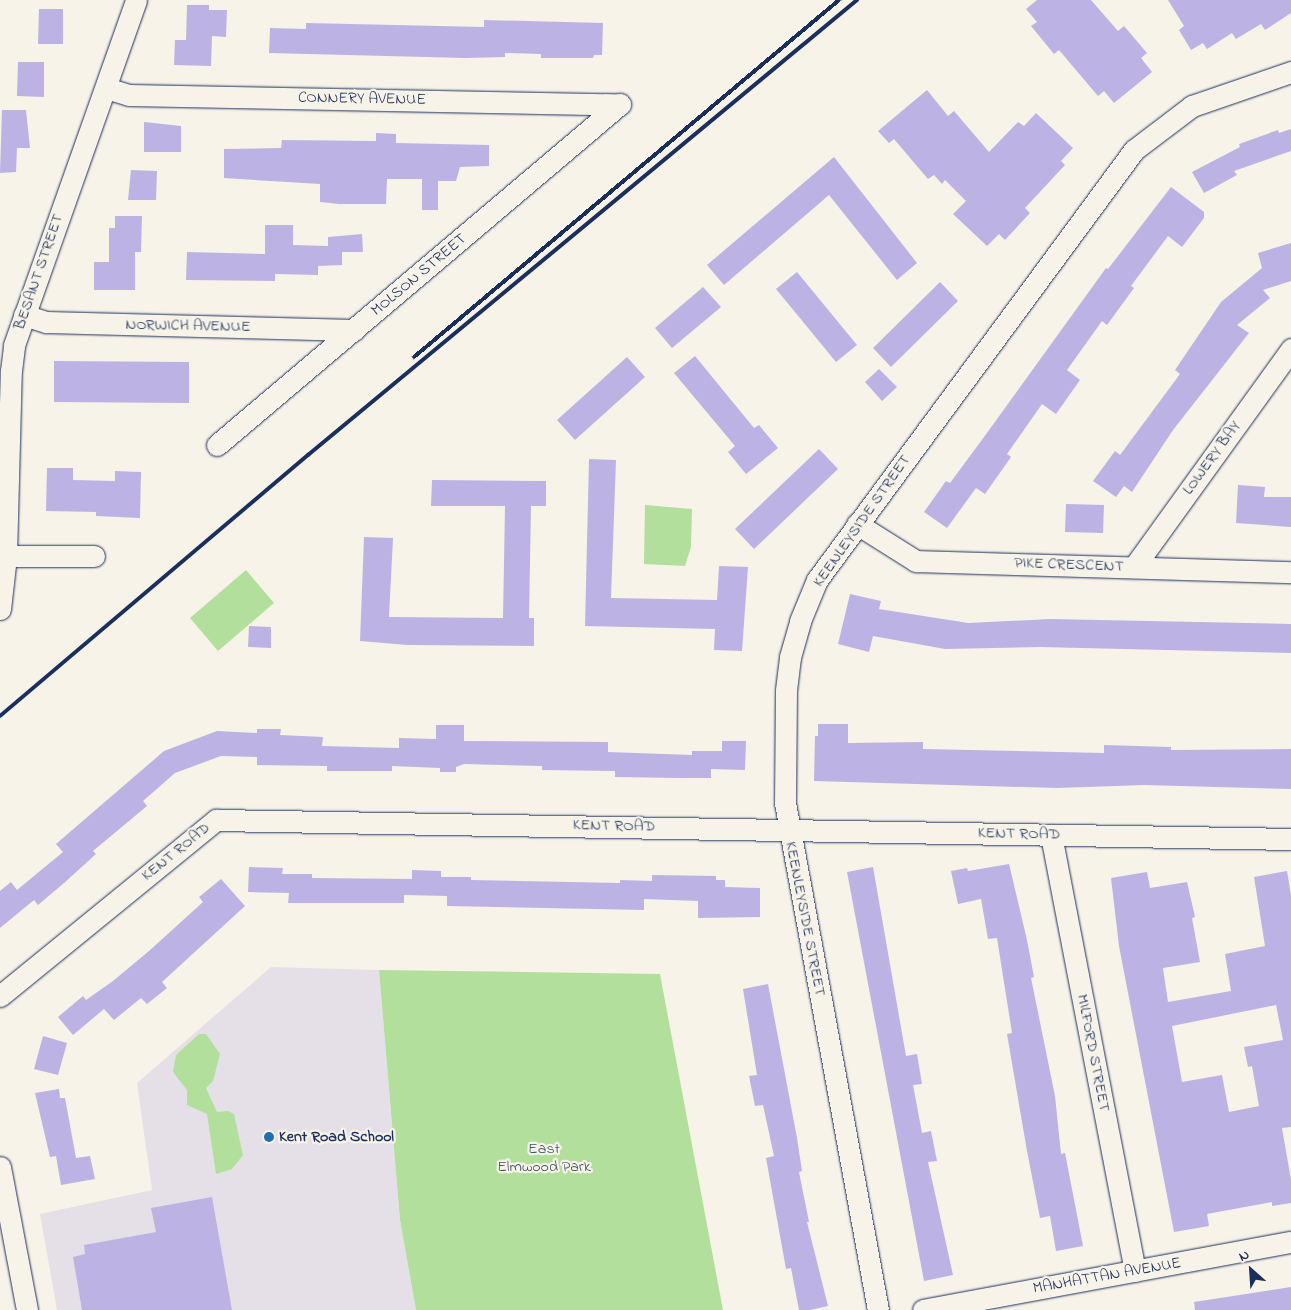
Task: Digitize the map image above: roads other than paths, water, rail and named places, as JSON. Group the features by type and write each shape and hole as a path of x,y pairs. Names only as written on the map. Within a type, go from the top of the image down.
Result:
{"street":[{"name":"BESANT STREET","path":"3,556 11,371 24,315 136,0"},
{"name":"KEENLEYSIDE STREET","path":"878,1310 784,803 790,657 800,621 817,580 1134,150 1192,106 1291,72"},
{"name":"CONNERY AVENUE","path":"106,88 129,95 620,104"},
{"name":"MOLSON STREET","path":"217,445 620,104"},
{"name":"NORWICH AVENUE","path":"24,315 46,322 354,330"},
{"name":"LOWERY BAY","path":"1134,568 1291,349"},
{"name":"PIKE CRESCENT","path":"857,524 916,561 1291,572"},
{"path":"0,609 3,556 94,556"},
{"name":"KENT ROAD","path":"0,996 216,820 1291,840"},
{"name":"MILFORD STREET","path":"1051,835 1135,1271"},
{"path":"0,1167 6,1232 27,1310"},
{"name":"MANHATTAN AVENUE","path":"923,1310 1291,1242"}],"railway":[{"path":"414,357 839,0"},
{"path":"0,716 308,455 857,0"}],"place":[{"name":"Kent Road School","path":"269,1137"}],"park label":[{"name":"East Elmwood Park","path":"544,1158"}]}
